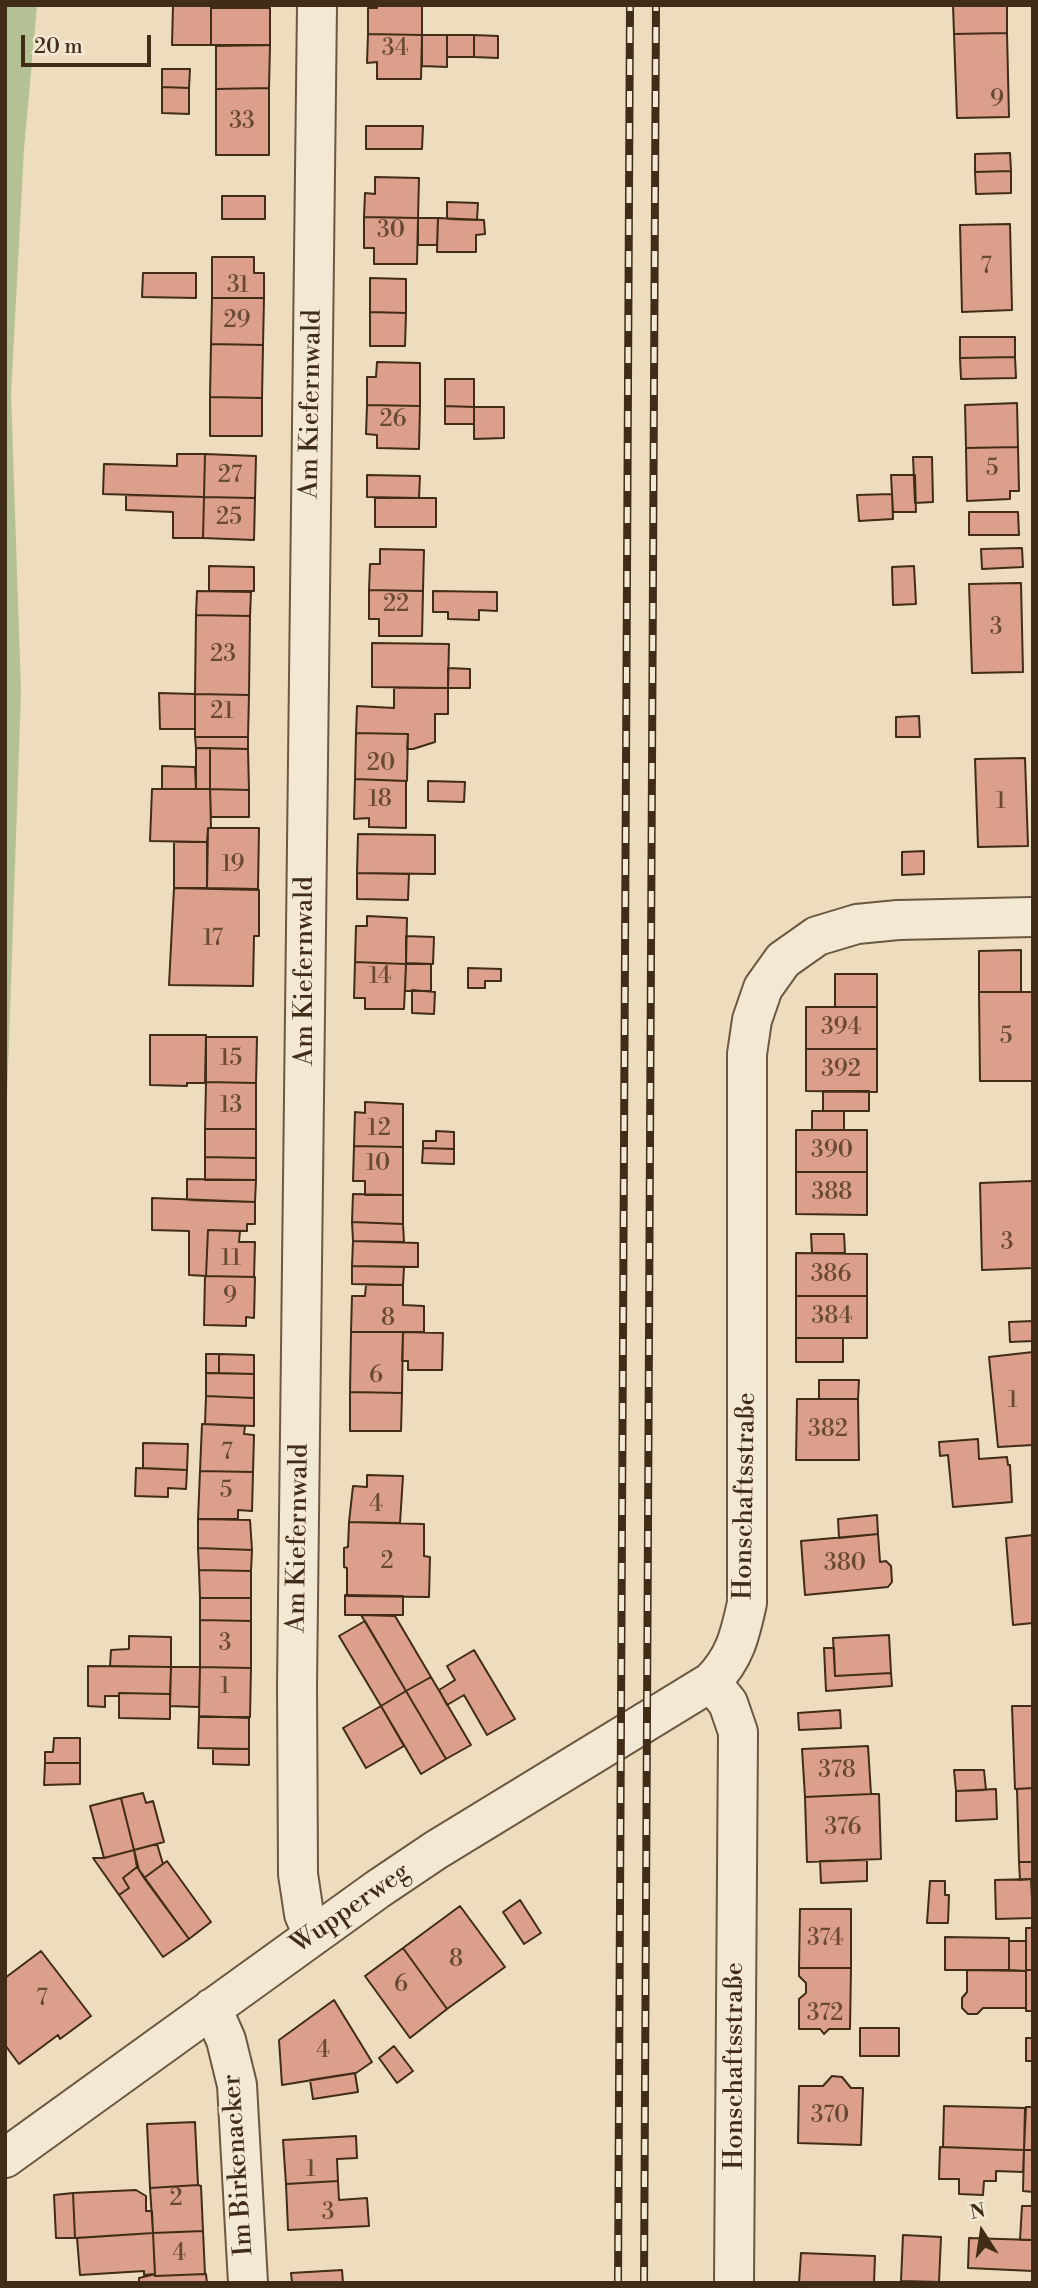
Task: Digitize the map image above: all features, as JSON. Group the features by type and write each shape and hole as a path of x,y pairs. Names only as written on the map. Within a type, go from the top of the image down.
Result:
{"street":[{"name":"Am Kiefernwald","path":"313,1936 304,1914 298,1874 297,1684 317,5"},
{"name":"Honschaftsstraße","path":"734,2283 738,1732 727,1703 710,1682 723,1670 739,1641 747,1603 747,1054 752,1020 762,988 783,960 817,936 858,924 898,920 1033,918"},
{"name":"Wupperweg","path":"5,2158 436,1850 710,1682"},
{"name":"Im Birkenacker","path":"212,2008 226,2040 237,2085 248,2283"}],"green space":[{"path":"5,5 37,5 24,149 11,394 21,691 5,1156"}],"building":[{"path":"173,5 211,5 211,45 172,45"},
{"path":"377,5 422,5 422,35 368,34 368,8 377,8"},
{"path":"953,5 1007,5 1007,33 954,34"},
{"path":"211,8 270,8 270,45 211,45"},
{"path":"1007,33 1009,117 957,118 954,34"},
{"path":"368,34 422,35 421,79 377,79 377,62 367,63"},
{"path":"422,35 447,35 447,67 422,66"},
{"path":"447,35 474,35 474,57 447,57"},
{"path":"474,35 498,36 498,58 474,57"},
{"path":"270,45 269,88 216,89 216,46"},
{"path":"162,69 190,69 189,88 162,87"},
{"path":"162,87 189,88 189,114 162,113"},
{"path":"269,88 269,155 216,155 216,89"},
{"path":"366,126 423,126 422,149 366,149"},
{"path":"1010,153 1011,171 975,172 975,154"},
{"path":"1011,171 1011,193 976,194 975,172"},
{"path":"375,177 419,178 418,218 364,217 365,193 375,194"},
{"path":"222,196 265,196 265,219 222,219"},
{"path":"447,202 478,203 477,220 447,219"},
{"path":"364,217 418,218 417,264 374,264 374,248 364,248"},
{"path":"418,218 438,218 437,245 418,245"},
{"path":"438,218 484,220 485,234 476,235 476,252 437,252"},
{"path":"1010,224 1012,310 962,312 960,225"},
{"path":"212,257 254,257 254,273 264,273 264,298 212,298"},
{"path":"143,273 196,273 196,298 142,297"},
{"path":"370,278 406,279 406,313 370,312"},
{"path":"212,298 264,298 263,345 211,344"},
{"path":"370,312 406,313 405,346 370,346"},
{"path":"960,337 1015,337 1015,357 960,358"},
{"path":"211,344 263,345 262,398 210,397"},
{"path":"1015,357 1016,378 961,379 960,358"},
{"path":"377,362 420,363 420,406 367,405 367,377 376,377"},
{"path":"445,379 474,379 474,407 445,406"},
{"path":"210,397 262,398 262,436 210,436"},
{"path":"1017,403 1018,447 966,448 965,405"},
{"path":"367,405 420,406 419,449 377,448 377,435 366,434"},
{"path":"445,406 474,407 474,424 445,424"},
{"path":"474,407 504,407 504,438 474,439"},
{"path":"1018,447 1019,491 1010,491 1010,499 967,501 966,448"},
{"path":"177,454 205,454 204,497 103,494 104,464 177,466"},
{"path":"205,454 256,456 255,498 204,497"},
{"path":"913,457 932,457 933,502 915,503"},
{"path":"367,475 420,476 419,498 367,497"},
{"path":"891,475 915,475 916,512 893,512"},
{"path":"892,494 893,519 859,521 857,495"},
{"path":"126,495 204,497 203,538 173,538 173,512 126,510"},
{"path":"204,497 255,498 254,540 203,538"},
{"path":"375,498 436,498 436,527 375,527"},
{"path":"969,512 1018,512 1019,535 969,535"},
{"path":"1022,548 1023,567 982,569 981,549"},
{"path":"380,549 424,550 423,591 369,590 370,564 380,564"},
{"path":"209,566 254,567 254,591 209,591"},
{"path":"914,566 916,604 893,605 892,567"},
{"path":"1021,583 1023,672 972,673 969,584"},
{"path":"369,590 423,591 422,636 379,636 379,619 369,619"},
{"path":"197,591 251,592 250,616 196,615"},
{"path":"433,591 497,592 497,611 479,610 479,620 448,619 448,612 433,612"},
{"path":"196,615 250,616 249,695 195,694"},
{"path":"372,643 449,644 448,688 372,687"},
{"path":"448,668 470,669 470,688 448,688"},
{"path":"394,688 448,688 448,714 435,714 435,742 407,749 408,734 356,733 357,706 394,708"},
{"path":"159,693 195,694 195,729 160,729"},
{"path":"195,694 249,695 248,737 195,737"},
{"path":"919,716 920,737 896,737 896,717"},
{"path":"356,733 408,734 407,781 355,779"},
{"path":"195,737 248,737 248,749 196,748"},
{"path":"196,748 210,748 210,789 196,789"},
{"path":"210,748 248,749 249,790 210,789"},
{"path":"1025,758 1028,846 978,847 975,759"},
{"path":"162,766 195,767 196,789 162,789"},
{"path":"355,779 406,781 406,828 369,827 369,818 354,819"},
{"path":"428,781 465,782 464,802 428,801"},
{"path":"152,789 210,789 211,828 208,828 207,842 150,841"},
{"path":"210,789 249,790 249,817 211,817"},
{"path":"208,828 259,828 258,889 207,888"},
{"path":"358,834 435,835 435,874 357,873"},
{"path":"174,842 207,842 207,888 174,888"},
{"path":"924,851 924,874 902,875 902,852"},
{"path":"357,873 409,874 408,900 357,899"},
{"path":"174,888 259,890 259,936 254,936 253,986 169,985"},
{"path":"367,916 407,918 406,964 355,962 356,926 367,926"},
{"path":"406,936 434,937 433,964 406,963"},
{"path":"1021,950 1021,992 979,992 979,951"},
{"path":"355,962 406,964 404,1009 365,1009 365,998 354,998"},
{"path":"406,964 431,964 431,991 405,991"},
{"path":"468,968 501,969 501,981 485,981 485,988 468,988"},
{"path":"835,974 877,974 877,1007 835,1007"},
{"path":"412,990 435,992 434,1014 412,1013"},
{"path":"979,992 1033,992 1033,1081 980,1081"},
{"path":"806,1007 877,1007 877,1049 806,1049"},
{"path":"150,1035 206,1035 205,1083 187,1083 187,1086 150,1085"},
{"path":"206,1037 257,1037 256,1083 206,1082"},
{"path":"806,1049 877,1049 877,1092 806,1091"},
{"path":"206,1082 256,1083 256,1129 205,1129"},
{"path":"823,1091 869,1091 869,1111 823,1111"},
{"path":"365,1102 403,1104 403,1147 354,1146 355,1112 365,1113"},
{"path":"812,1111 844,1111 844,1130 812,1130"},
{"path":"205,1129 256,1129 256,1158 205,1157"},
{"path":"796,1130 867,1130 867,1172 796,1172"},
{"path":"436,1131 454,1132 454,1149 423,1148 423,1141 436,1141"},
{"path":"354,1146 403,1147 403,1195 365,1195 365,1181 353,1181"},
{"path":"423,1148 454,1149 454,1164 422,1163"},
{"path":"205,1157 256,1158 256,1180 205,1180"},
{"path":"796,1172 867,1172 867,1215 796,1214"},
{"path":"187,1179 256,1180 255,1202 187,1200"},
{"path":"1032,1181 1033,1268 982,1270 980,1183"},
{"path":"353,1194 403,1195 403,1224 352,1222"},
{"path":"152,1198 255,1202 255,1224 247,1224 247,1231 208,1230 206,1276 189,1275 189,1231 152,1230"},
{"path":"352,1222 403,1224 404,1242 353,1241"},
{"path":"208,1230 240,1231 239,1242 255,1242 254,1277 206,1276"},
{"path":"811,1234 844,1234 845,1253 812,1253"},
{"path":"353,1241 418,1243 418,1267 352,1266"},
{"path":"796,1253 867,1254 867,1296 796,1296"},
{"path":"352,1266 404,1267 403,1285 352,1284"},
{"path":"205,1276 255,1277 254,1318 246,1317 246,1326 204,1325"},
{"path":"366,1285 403,1285 403,1305 424,1306 424,1332 351,1332 352,1296 365,1296"},
{"path":"796,1296 867,1296 867,1338 796,1338"},
{"path":"1033,1321 1033,1341 1010,1342 1009,1322"},
{"path":"351,1332 403,1332 402,1393 350,1392"},
{"path":"403,1332 443,1333 442,1370 408,1370 408,1361 402,1361"},
{"path":"796,1338 843,1338 843,1362 796,1362"},
{"path":"1033,1352 1033,1445 998,1447 989,1357"},
{"path":"206,1354 219,1354 219,1373 206,1373"},
{"path":"219,1354 254,1355 254,1374 219,1373"},
{"path":"206,1373 254,1374 254,1398 206,1396"},
{"path":"819,1380 859,1380 858,1399 819,1399"},
{"path":"350,1392 402,1393 401,1431 350,1431"},
{"path":"206,1396 254,1398 254,1426 205,1424"},
{"path":"797,1399 858,1399 859,1460 796,1460"},
{"path":"202,1424 245,1426 244,1434 254,1435 253,1472 200,1471"},
{"path":"978,1439 979,1459 1007,1457 1012,1502 953,1507 948,1455 940,1456 939,1442"},
{"path":"143,1443 188,1444 187,1470 143,1468"},
{"path":"136,1468 187,1470 186,1489 168,1488 168,1497 135,1496"},
{"path":"200,1471 253,1472 252,1511 238,1510 238,1519 198,1519"},
{"path":"367,1475 403,1476 400,1523 349,1522 353,1486 367,1487"},
{"path":"877,1515 878,1534 839,1538 838,1519"},
{"path":"198,1519 250,1520 252,1550 198,1548"},
{"path":"349,1522 424,1524 424,1556 430,1557 429,1597 347,1596 344,1548 348,1547"},
{"path":"878,1534 880,1562 886,1561 891,1566 892,1582 888,1587 805,1595 801,1541"},
{"path":"1033,1535 1033,1623 1013,1625 1006,1538"},
{"path":"198,1548 252,1550 251,1571 199,1570"},
{"path":"199,1570 251,1571 251,1598 200,1598"},
{"path":"345,1595 403,1596 403,1615 345,1615"},
{"path":"200,1598 251,1598 251,1621 200,1620"},
{"path":"361,1615 395,1616 431,1677 406,1691"},
{"path":"200,1620 251,1621 251,1668 200,1667"},
{"path":"365,1621 406,1691 381,1706 339,1636"},
{"path":"889,1635 891,1673 835,1676 833,1638"},
{"path":"129,1636 171,1637 171,1667 110,1666 111,1650 129,1649"},
{"path":"824,1648 834,1648 835,1676 891,1673 892,1686 826,1691"},
{"path":"474,1650 515,1719 487,1735 464,1695 447,1705 439,1690 455,1680 447,1666"},
{"path":"88,1666 171,1667 170,1694 119,1693 119,1696 105,1696 105,1707 88,1706"},
{"path":"171,1667 200,1667 199,1707 170,1706"},
{"path":"200,1667 251,1668 250,1717 199,1717"},
{"path":"431,1677 471,1745 446,1759 406,1691"},
{"path":"406,1691 446,1759 421,1774 381,1706"},
{"path":"119,1693 170,1694 170,1719 119,1718"},
{"path":"381,1706 404,1746 366,1768 343,1728"},
{"path":"1012,1706 1033,1706 1033,1788 1015,1789"},
{"path":"840,1710 841,1728 799,1730 798,1713"},
{"path":"199,1716 249,1718 249,1749 198,1748"},
{"path":"54,1738 80,1738 80,1763 45,1763 45,1752 53,1752"},
{"path":"868,1746 871,1794 805,1797 802,1749"},
{"path":"213,1749 249,1749 249,1765 213,1764"},
{"path":"45,1763 80,1763 80,1784 44,1785"},
{"path":"954,1770 984,1770 986,1790 956,1791"},
{"path":"1033,1788 1033,1862 1019,1862 1017,1789"},
{"path":"996,1789 997,1819 956,1821 956,1791"},
{"path":"143,1793 146,1803 153,1801 164,1842 134,1850 121,1798"},
{"path":"879,1794 881,1859 807,1862 805,1797"},
{"path":"121,1798 134,1850 104,1858 90,1806"},
{"path":"157,1844 163,1864 144,1878 134,1850"},
{"path":"134,1850 137,1867 123,1878 129,1888 119,1895 93,1858 104,1858"},
{"path":"867,1860 867,1881 821,1883 820,1861"},
{"path":"167,1861 211,1922 189,1939 144,1878"},
{"path":"1019,1862 1033,1862 1033,1879 1020,1880"},
{"path":"137,1867 189,1939 163,1957 119,1895 129,1888 123,1878"},
{"path":"1031,1879 1033,1918 996,1919 995,1880"},
{"path":"930,1881 945,1881 945,1895 949,1895 948,1923 927,1923"},
{"path":"520,1900 541,1933 524,1944 503,1912"},
{"path":"460,1906 505,1967 447,2009 403,1948"},
{"path":"800,1909 851,1909 851,1968 799,1968"},
{"path":"1026,1928 1033,1928 1033,1970 1026,1970"},
{"path":"945,1937 1009,1938 1009,1970 945,1970"},
{"path":"1009,1941 1026,1941 1026,1971 1009,1970"},
{"path":"403,1948 447,2009 410,2038 365,1976"},
{"path":"41,1951 91,2016 60,2039 58,2035 19,2064 5,2045 5,1978"},
{"path":"799,1968 851,1968 850,2029 829,2029 824,2034 820,2029 799,2029 799,1999 806,1993 806,1983 799,1976"},
{"path":"967,1970 1026,1971 1026,2008 983,2008 977,2014 968,2014 962,2008 962,1998 967,1992"},
{"path":"1026,1970 1033,1970 1033,2011 1026,2011"},
{"path":"334,2000 372,2062 356,2073 282,2085 279,2040"},
{"path":"860,2028 899,2028 899,2056 860,2056"},
{"path":"1026,2038 1033,2038 1033,2061 1026,2061"},
{"path":"394,2046 413,2071 397,2083 379,2058"},
{"path":"355,2073 358,2092 313,2099 310,2080"},
{"path":"832,2076 842,2077 851,2088 863,2088 861,2145 798,2143 799,2086 823,2086"},
{"path":"944,2106 1025,2108 1024,2150 943,2147"},
{"path":"1026,2107 1033,2107 1033,2150 1024,2150"},
{"path":"195,2122 198,2185 150,2188 147,2124"},
{"path":"356,2136 357,2158 337,2159 338,2181 286,2184 283,2140"},
{"path":"940,2147 1024,2150 1023,2172 996,2171 996,2181 984,2181 983,2195 959,2194 959,2179 939,2179"},
{"path":"1024,2150 1033,2150 1033,2192 1023,2191"},
{"path":"338,2181 339,2200 367,2198 369,2226 288,2230 286,2184"},
{"path":"201,2186 203,2231 153,2233 150,2188"},
{"path":"136,2190 146,2196 146,2211 152,2211 153,2233 75,2238 73,2193"},
{"path":"73,2193 75,2238 56,2238 54,2195"},
{"path":"1022,2206 1033,2206 1033,2240 1020,2240"},
{"path":"203,2231 205,2274 155,2276 153,2233"},
{"path":"153,2233 155,2274 144,2275 144,2271 80,2275 77,2238"},
{"path":"903,2235 941,2237 939,2282 901,2281"},
{"path":"969,2238 1033,2240 1033,2271 968,2268"},
{"path":"801,2253 875,2256 874,2283 799,2283"},
{"path":"342,2270 343,2283 292,2283 291,2273"},
{"path":"155,2274 206,2274 207,2283 139,2283 139,2278"}],"railway":[{"path":"618,2283 630,5"},
{"path":"644,2283 656,5"}]}
